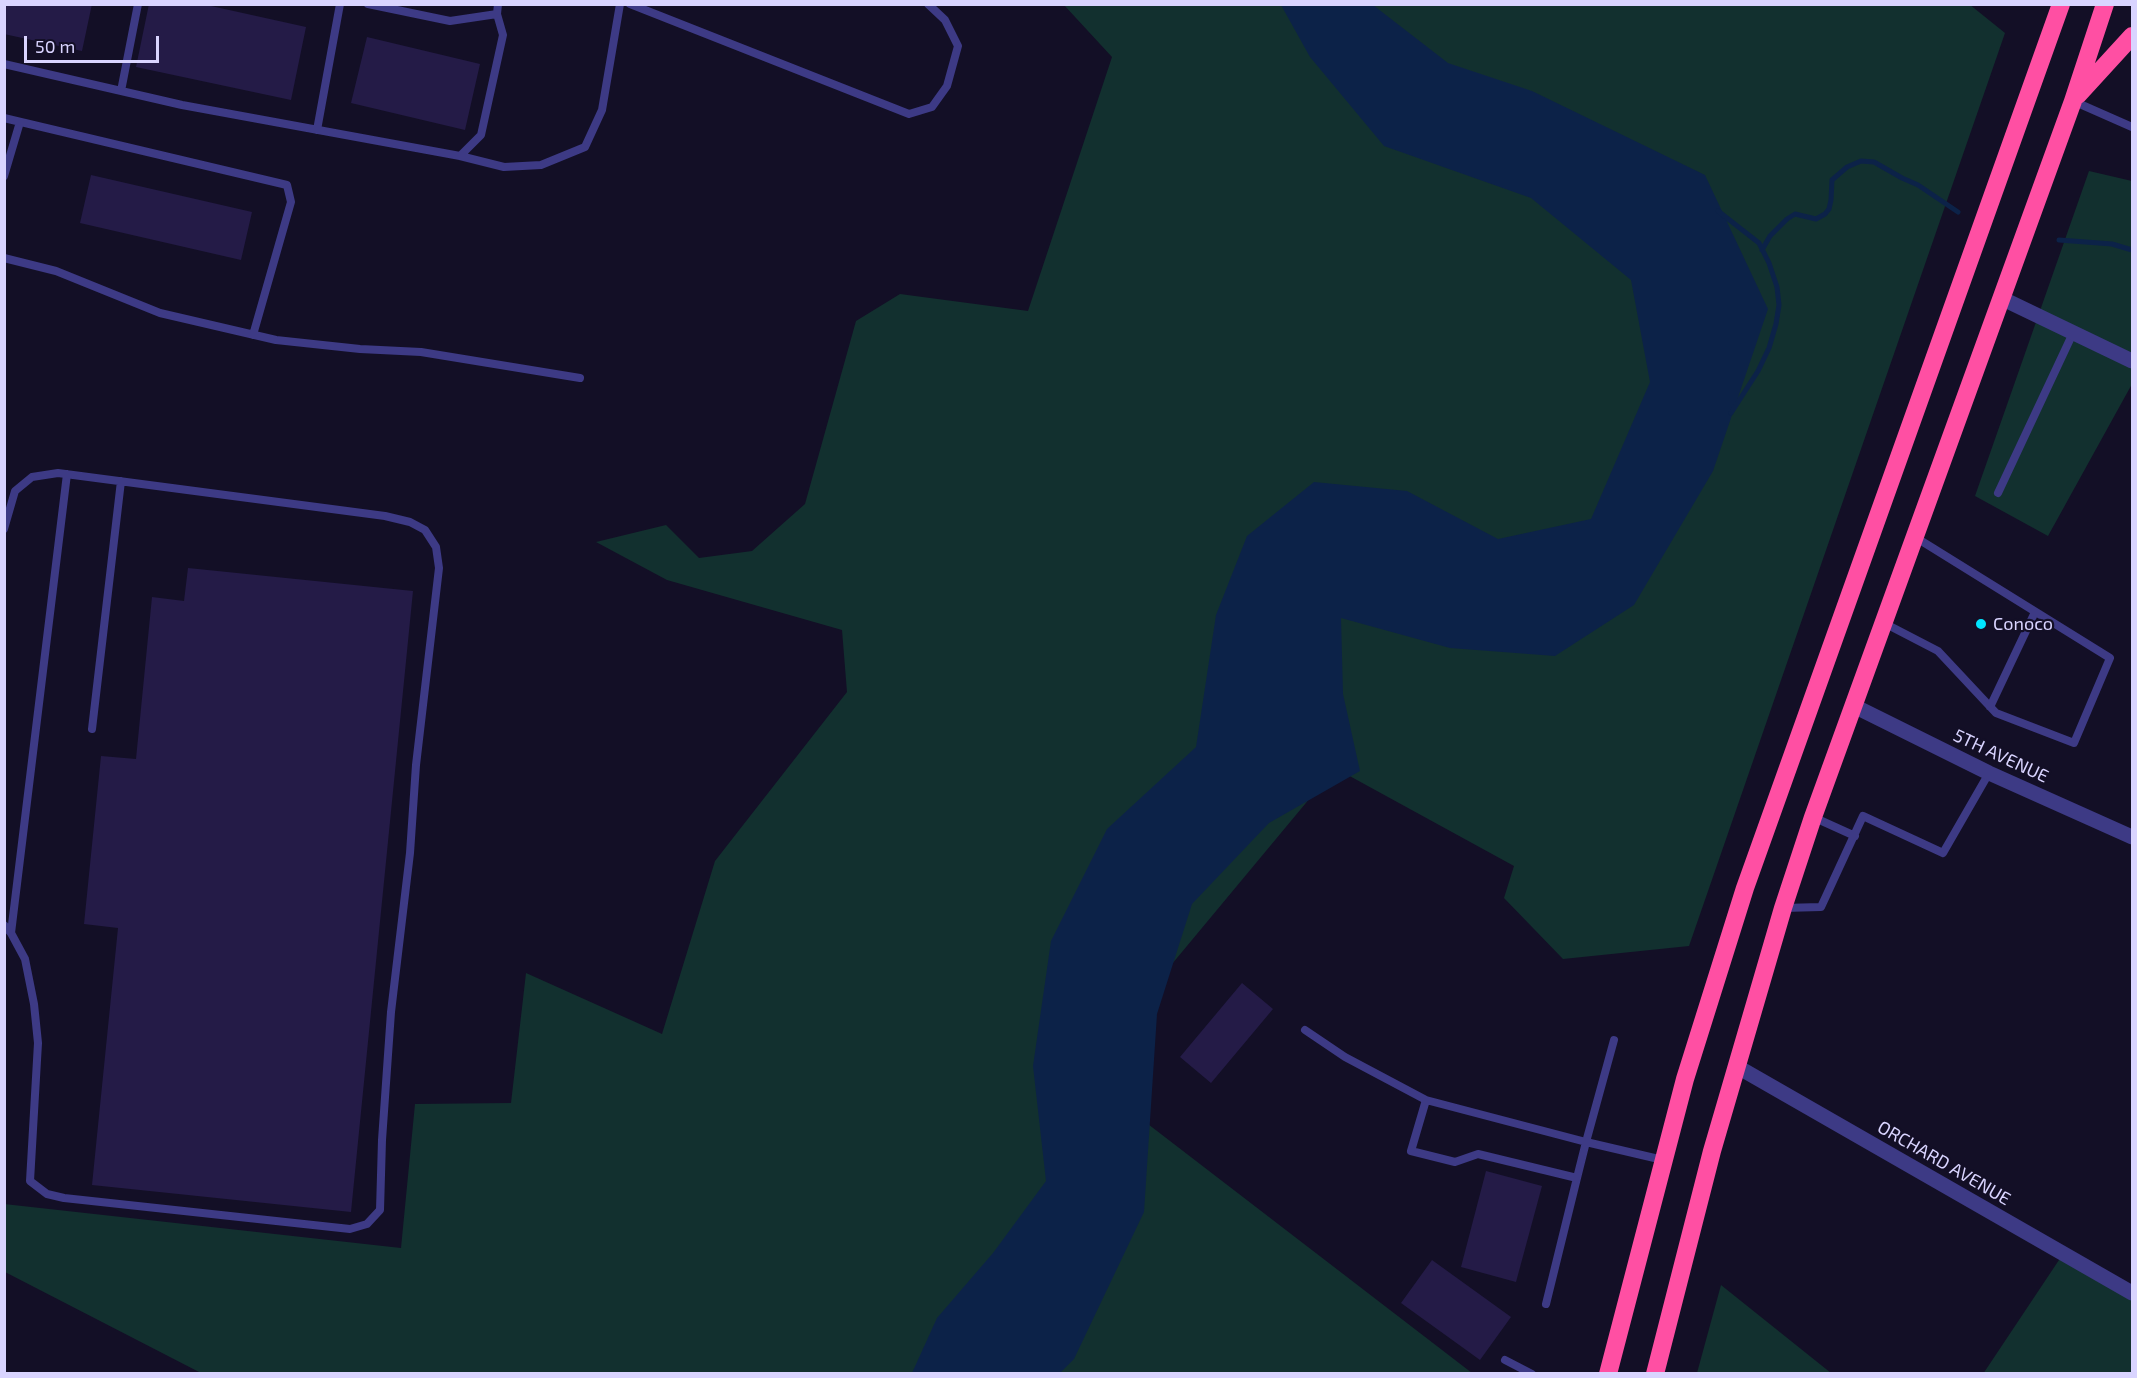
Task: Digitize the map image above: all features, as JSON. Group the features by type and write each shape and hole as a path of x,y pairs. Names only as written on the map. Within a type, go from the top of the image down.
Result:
{"highway":[{"path":"1608,1374 1685,1079 1744,888 2061,4"},
{"path":"1655,1374 1706,1172 1783,908 1813,818 2073,101 2105,4"},
{"path":"2073,101 2129,46"}],"street":[{"path":"2001,298 2133,361"},
{"name":"5TH AVENUE","path":"1854,706 1989,773 2133,837"},
{"name":"ORCHARD AVENUE","path":"1736,1066 2133,1293"}],"lane":[{"path":"121,91 138,4"},
{"path":"317,130 339,4"},
{"path":"368,4 450,21 497,14"},
{"path":"460,156 481,135 503,35 497,14 498,4"},
{"path":"4,64 182,105 460,156 504,167 541,165 585,147 602,110 620,4"},
{"path":"630,4 909,114 932,107 946,86 958,46 945,20 928,4"},
{"path":"2073,101 2133,127"},
{"path":"4,118 287,185 291,202 254,335"},
{"path":"4,176 20,122"},
{"path":"4,258 56,271 160,313 276,340 349,348 421,352 580,378"},
{"path":"1998,493 2073,333"},
{"path":"4,530 15,491 32,477 58,473 385,516 410,522 425,530 436,547 439,568 416,765 410,853 391,1012 382,1140 380,1210 367,1224 350,1229 47,1194 30,1181 38,1043 35,1014 25,959 11,933 4,926"},
{"path":"11,933 67,474"},
{"path":"92,729 121,480"},
{"path":"4,489 15,491"},
{"path":"1884,623 1938,651 1996,713 2074,743 2110,658 1915,537"},
{"path":"1990,707 2035,612"},
{"path":"1783,908 1821,907 1863,816 1943,853 1989,773"},
{"path":"1813,818 1855,836"},
{"path":"1305,1030 1345,1057 1426,1100 1663,1160"},
{"path":"1546,1305 1614,1040"},
{"path":"1426,1100 1411,1151 1455,1162 1478,1154 1577,1179"},
{"path":"1505,1360 1533,1374"}],"green space":[{"path":"1969,4 2005,33 1689,946 1563,959 1504,898 1514,866 1335,768 1167,970 1134,1047 1144,1121 1472,1373 201,1373 5,1272 4,1204 401,1248 415,1104 511,1103 526,973 662,1034 715,861 847,692 842,630 667,580 596,542 666,525 699,558 752,551 805,504 856,321 900,294 1028,311 1112,57 1064,5"},
{"path":"2089,171 2132,181 2132,384 2048,536 1975,496"},
{"path":"2061,1257 2132,1297 2132,1373 1983,1374"},
{"path":"1721,1285 1831,1373 1697,1373"}],"water":[{"path":"1281,5 1373,5 1448,63 1532,91 1705,175 1768,309 1713,471 1634,605 1555,656 1450,648 1341,618 1343,694 1360,771 1269,823 1192,904 1157,1014 1144,1212 1074,1359 1060,1373 912,1373 937,1318 993,1253 1046,1181 1033,1066 1051,941 1107,829 1196,747 1216,615 1247,536 1314,482 1407,491 1498,539 1591,519 1650,382 1631,280 1531,198 1384,146 1310,57"}],"building":[{"path":"4,4 92,4 82,51 4,34"},
{"path":"149,4 202,4 306,27 291,100 136,67"},
{"path":"367,37 480,64 465,130 351,103"},
{"path":"91,175 252,212 241,260 80,223"},
{"path":"188,568 413,591 351,1212 92,1185 118,928 84,924 101,756 136,759 152,597 184,601"},
{"path":"1242,983 1273,1009 1211,1083 1180,1057"},
{"path":"1486,1171 1542,1186 1516,1282 1461,1267"},
{"path":"1432,1260 1511,1317 1480,1360 1401,1303"}],"waterway":[{"path":"1762,250 1770,236 1795,214 1816,219 1825,214 1831,200 1832,180 1847,167 1861,161 1874,162 1918,185 1958,212"},
{"path":"1718,211 1759,243 1777,287 1779,305 1769,348 1758,371 1731,413"},
{"path":"2059,240 2112,244 2132,250"}],"place":[{"name":"Conoco","path":"1981,624"}]}
